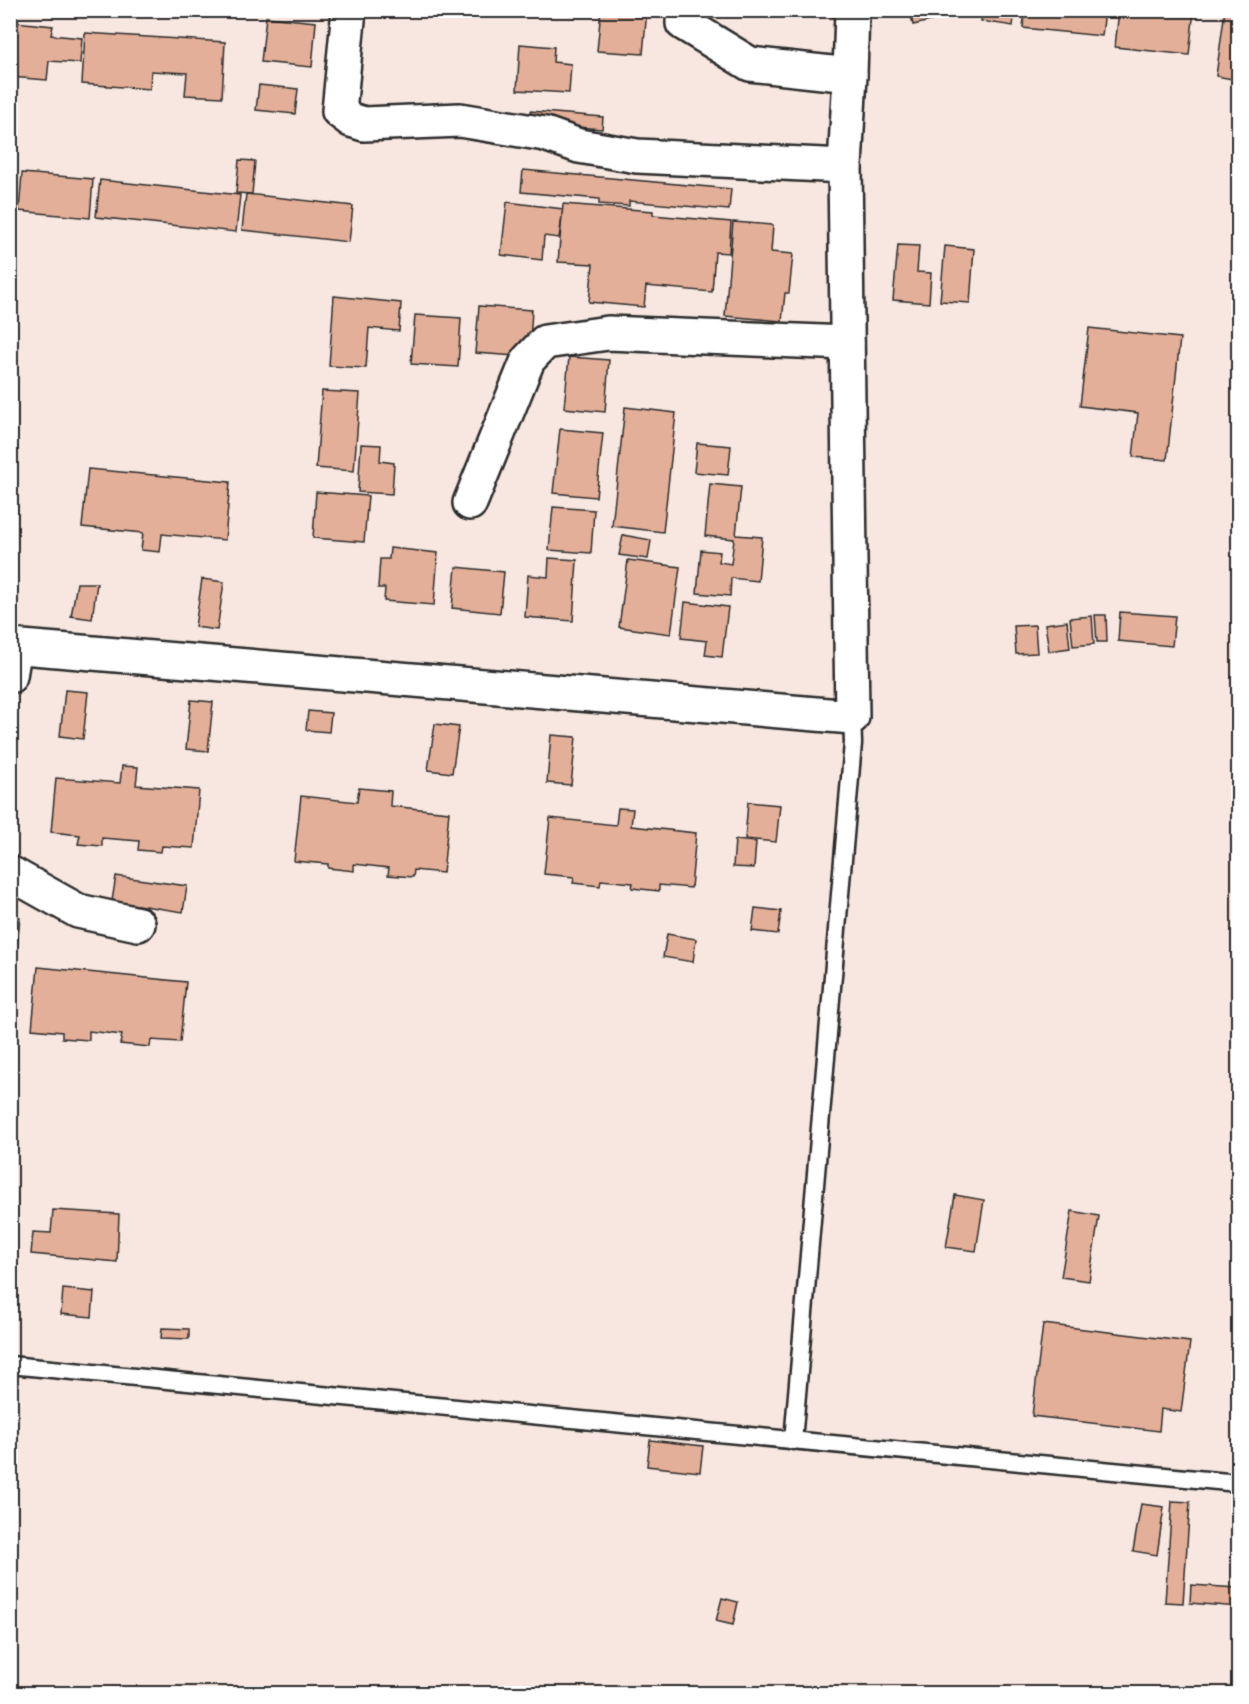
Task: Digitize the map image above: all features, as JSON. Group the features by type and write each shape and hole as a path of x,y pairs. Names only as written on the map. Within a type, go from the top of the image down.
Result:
{"street":[{"path":"349,10 339,111 351,120 364,124 460,120 545,134 579,146 638,156 845,165"},
{"path":"684,10 683,23 750,64 850,75"},
{"path":"12,656 852,717 845,165 852,10"},
{"path":"470,503 528,360 545,342 608,333 847,343"},
{"path":"10,873 78,911 138,924"}],"lane":[{"path":"793,1441 853,743 852,717"},
{"path":"10,1365 1239,1483"}],"building":[{"path":"601,10 647,10 643,54 597,51"},
{"path":"910,10 977,10 913,25"},
{"path":"983,10 1015,10 1013,26 981,21"},
{"path":"1025,10 1105,10 1102,36 1023,28"},
{"path":"1119,10 1194,10 1189,55 1115,47"},
{"path":"1225,10 1238,10 1238,80 1216,76"},
{"path":"266,17 316,22 312,67 261,62"},
{"path":"15,22 53,26 51,35 82,38 80,63 49,61 47,80 10,77"},
{"path":"85,33 225,42 222,97 185,95 187,73 151,71 150,89 82,84"},
{"path":"520,44 554,47 553,62 571,64 569,93 517,90"},
{"path":"259,85 298,89 295,114 256,110"},
{"path":"530,111 603,117 602,129 529,123"},
{"path":"239,160 255,161 252,194 236,193"},
{"path":"523,170 731,189 729,210 629,201 629,206 599,204 599,199 521,192"},
{"path":"22,173 93,179 90,218 19,211"},
{"path":"100,180 240,195 236,232 96,217"},
{"path":"246,194 353,206 349,242 242,230"},
{"path":"507,202 563,209 559,238 544,236 542,260 501,255"},
{"path":"563,204 653,211 653,215 731,222 729,253 715,252 712,292 646,286 644,307 589,302 593,264 558,262"},
{"path":"733,222 773,225 771,252 793,254 789,293 785,293 782,321 725,316"},
{"path":"898,245 919,246 917,272 931,273 929,303 893,300"},
{"path":"945,246 974,249 970,303 940,301"},
{"path":"334,296 401,303 399,331 369,328 366,368 329,366"},
{"path":"479,306 532,310 529,357 475,353"},
{"path":"415,315 461,318 458,367 411,364"},
{"path":"1089,328 1180,338 1167,460 1133,457 1138,413 1080,406"},
{"path":"569,357 609,360 605,412 564,408"},
{"path":"322,391 360,393 354,471 316,468"},
{"path":"625,407 676,413 663,532 612,526"},
{"path":"560,429 603,433 596,497 553,493"},
{"path":"697,443 731,446 728,475 694,472"},
{"path":"361,444 381,445 380,461 394,463 392,494 358,492"},
{"path":"88,469 230,482 225,540 162,534 160,552 141,550 143,533 82,527"},
{"path":"710,484 741,487 736,535 762,537 758,581 731,578 730,596 697,593 701,550 720,552 719,562 731,564 734,539 705,536"},
{"path":"316,492 368,496 364,542 313,538"},
{"path":"553,507 594,510 591,553 549,550"},
{"path":"623,535 651,540 648,559 619,555"},
{"path":"390,548 438,553 434,605 384,601 385,588 378,588 380,559 389,559"},
{"path":"549,558 577,560 573,621 525,617 528,575 548,577"},
{"path":"628,560 680,567 671,634 619,627"},
{"path":"456,567 504,572 500,613 452,608"},
{"path":"202,579 224,582 217,630 195,627"},
{"path":"77,583 97,583 92,619 71,616"},
{"path":"685,602 728,607 722,657 705,655 707,641 681,638"},
{"path":"1120,612 1175,616 1172,646 1118,641"},
{"path":"1095,615 1106,615 1107,642 1097,642"},
{"path":"1092,616 1094,644 1073,646 1070,618"},
{"path":"1067,621 1070,648 1049,651 1045,624"},
{"path":"1035,625 1037,653 1016,654 1014,626"},
{"path":"65,690 88,692 83,739 60,736"},
{"path":"191,700 213,702 208,751 186,749"},
{"path":"308,711 331,713 329,732 306,730"},
{"path":"435,724 459,727 452,773 428,770"},
{"path":"551,735 576,737 571,785 547,783"},
{"path":"122,766 138,767 136,785 199,790 194,848 162,846 161,852 138,850 139,841 102,838 102,846 78,844 80,835 51,832 56,778 120,783"},
{"path":"359,788 391,791 390,806 449,812 443,873 414,870 413,877 388,875 389,868 354,864 354,871 328,868 328,864 294,861 301,796 357,802"},
{"path":"748,802 780,805 776,842 745,839"},
{"path":"618,808 633,809 631,826 696,833 691,888 659,885 659,891 632,888 633,883 601,880 600,886 573,883 574,877 544,874 550,818 616,825"},
{"path":"735,840 756,842 754,868 733,867"},
{"path":"116,876 187,886 183,912 112,901"},
{"path":"755,908 781,911 778,934 752,931"},
{"path":"10,916 20,917 17,951 10,951"},
{"path":"667,934 696,939 693,962 663,957"},
{"path":"38,967 186,982 180,1042 151,1040 150,1047 120,1044 122,1035 89,1031 89,1040 62,1038 62,1032 32,1029"},
{"path":"955,1195 984,1200 976,1251 946,1247"},
{"path":"53,1210 119,1214 117,1262 31,1254 33,1232 51,1233"},
{"path":"1072,1211 1099,1216 1089,1281 1061,1277"},
{"path":"63,1289 94,1292 92,1317 61,1314"},
{"path":"1043,1324 1190,1342 1181,1412 1161,1409 1159,1431 1032,1416"},
{"path":"162,1328 189,1329 189,1339 161,1338"},
{"path":"650,1440 703,1446 700,1472 647,1466"},
{"path":"1172,1501 1190,1502 1183,1603 1165,1602"},
{"path":"1141,1504 1164,1507 1157,1555 1133,1551"},
{"path":"1191,1585 1238,1588 1238,1607 1190,1603"},
{"path":"722,1598 738,1602 733,1625 716,1621"}]}
